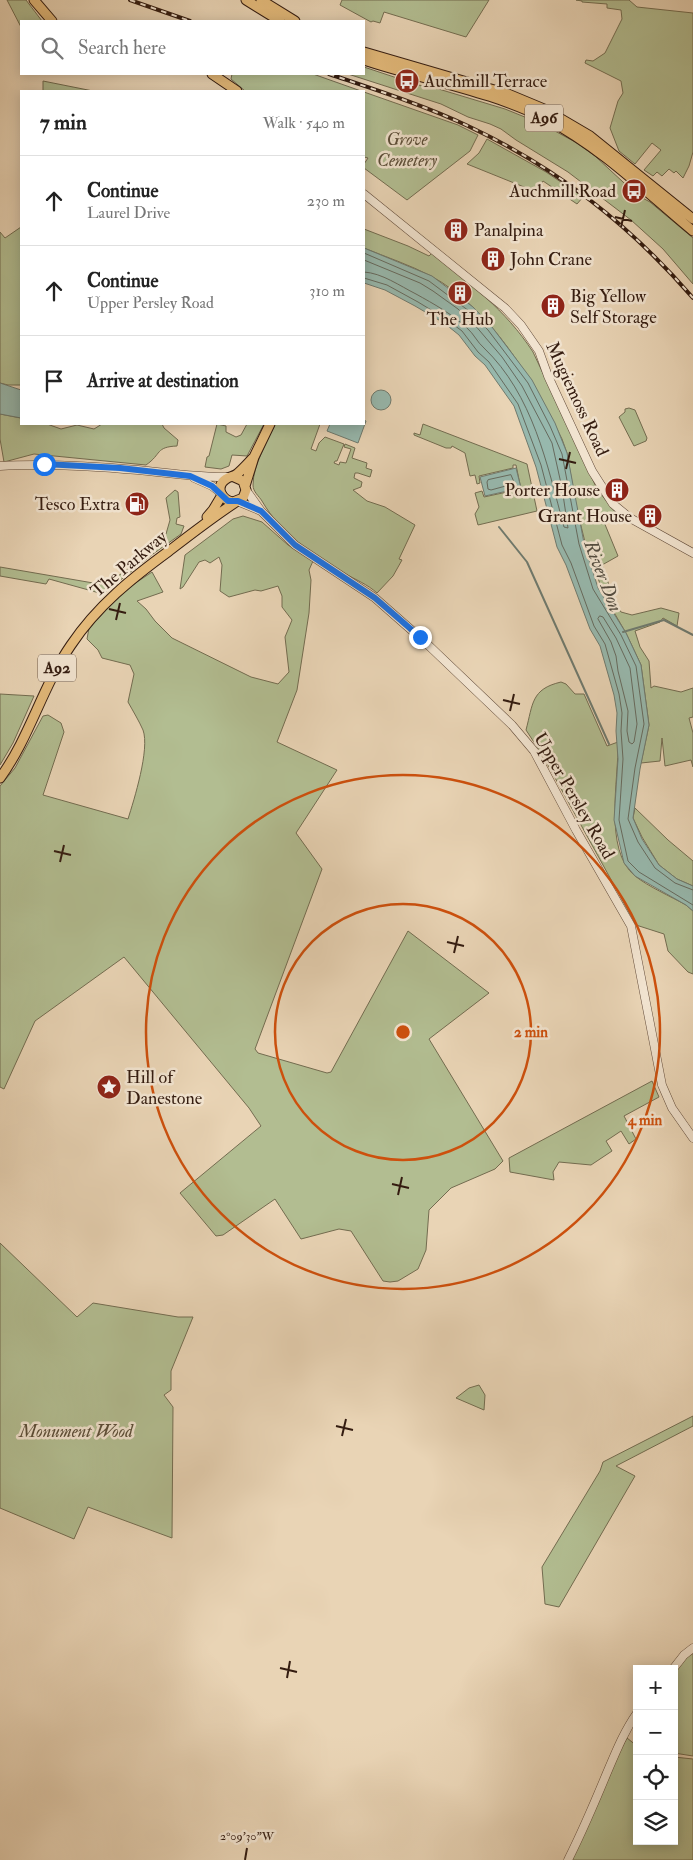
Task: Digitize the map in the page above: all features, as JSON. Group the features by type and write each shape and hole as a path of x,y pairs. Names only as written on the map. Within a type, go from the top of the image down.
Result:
{"main road":[{"path":"34,0 51,20"},
{"path":"246,0 278,20"},
{"path":"262,0 293,20"},
{"name":"A96","path":"365,52 508,94 544,109 590,136 693,219"},
{"name":"A96","path":"365,60 509,103 555,124 595,149 693,231"},
{"path":"213,75 236,90"},
{"name":"A92","path":"193,532 243,498 254,457 270,425"},
{"name":"A92","path":"193,532 213,510 221,494 222,483 232,477 254,457"},
{"path":"232,477 243,481 246,488"},
{"path":"221,494 228,501 237,502"},
{"name":"The Parkway","path":"0,778 17,753 49,683 71,645 110,597 193,532"}],"street":[{"name":"Mugiemoss Road","path":"365,195 479,285 521,324 538,351 592,471 613,504 636,522 693,553"},
{"path":"0,466 54,464 120,468 190,476 232,477"},
{"path":"190,476 212,486 221,494"},
{"name":"Upper Persley Road","path":"246,488 261,511 295,545 375,598 429,645 512,725 534,751 576,830 631,926 662,1085 672,1108 693,1138"},
{"name":"Upper Persley Road","path":"237,502 261,511"},
{"path":"677,1665 693,1648"},
{"path":"568,1860 614,1753 633,1718"}],"green space":[{"path":"7,0 26,0 41,20 20,20 20,25"},
{"path":"342,0 489,0 466,37 384,12 380,23 371,22 340,5"},
{"path":"576,0 629,0 637,7 693,13 693,152 683,178 676,171 674,173 669,169 662,176 657,172 653,176 644,170 661,150 652,143 635,164 619,151 610,128 618,101 623,93 621,81 585,63 586,60 593,61 605,53 622,19 621,10 607,8 607,4"},
{"path":"365,67 418,85 432,87 505,109 542,124 577,143 595,156 637,195 650,202 693,238 693,284 663,249 631,220 568,172 501,129 468,117 441,104 351,75 365,75"},
{"name":"Grove Cemetery","path":"232,75 316,75 358,90 244,90 231,79"},
{"path":"43,81 88,90 43,90"},
{"name":"Grove Cemetery","path":"365,92 458,125 478,135 470,151 407,200 365,169 365,162 368,158 365,157"},
{"path":"487,139 546,172 583,197 577,204 543,181 536,191 467,164 479,153"},
{"path":"20,228 20,385 0,383 0,232 5,238"},
{"path":"365,229 429,256 432,253 499,310 533,352 597,489 615,512 604,522 618,556 602,565 616,605 621,612 632,615 661,608 679,613 677,626 663,618 660,622 635,631 640,647 649,661 651,688 654,686 681,692 693,688 693,717 689,718 693,733 693,767 691,760 665,766 662,738 660,761 641,763 649,725 641,665 626,633 605,597 586,546 576,506 567,453 562,439 538,393 508,347 472,307 431,276 365,248"},
{"path":"625,409 635,410 647,438 646,441 634,446 619,417 625,412"},
{"path":"0,414 20,418 20,425 50,425 61,429 77,425 94,429 100,425 162,425 178,440 177,446 165,448 146,465 34,454 4,462 0,439"},
{"path":"423,424 527,464 537,511 478,525 475,514 479,507 475,493 482,491 484,497 521,489 516,465 513,465 513,468 479,476 480,483 477,484 475,475 470,476 465,453 452,446 451,448 446,448 414,435 414,433 420,435"},
{"path":"217,425 226,426 226,432 236,437 241,435 246,425 263,425 247,456 232,455 229,466 221,469 205,467 207,457 209,456"},
{"path":"273,425 320,425 311,449 316,451 319,443 325,437 344,444 337,461 334,463 339,465 340,462 346,463 351,449 344,447 345,444 355,448 352,458 367,463 366,468 372,470 370,477 355,473 354,478 362,482 361,487 353,490 367,501 385,507 415,525 399,559 402,560 393,576 377,593 320,558 298,542 278,524 255,492 253,485 255,469"},
{"path":"175,490 178,492 180,517 177,518 176,524 184,526 181,534 103,594 49,579 46,584 0,576 0,567 105,585 138,562 166,534 170,520 166,498"},
{"path":"243,516 262,522 288,545 313,561 309,570 311,580 309,613 297,690 277,742 337,770 296,833 322,869 255,1049 258,1053 327,1073 331,1072 408,931 489,993 429,1039 503,1161 495,1169 451,1188 429,1210 426,1250 418,1269 398,1281 383,1281 351,1231 339,1229 301,1239 275,1199 223,1235 216,1236 180,1193 261,1126 249,1108 124,957 35,1021 4,1089 0,1087 0,786 15,768 43,716 48,715 61,723 64,732 43,795 128,819 143,762 145,738 143,730 128,702 134,674 130,665 102,658 98,650 87,639 89,628 125,590 152,572 163,592 137,601 172,638 251,677 278,684 289,672 285,637 292,620 282,607 282,596 278,586 229,597 220,591 222,565 219,557 210,563 205,560 199,562 180,589 185,555 233,519"},
{"path":"561,682 566,684 575,694 584,694 607,746 618,742 615,813 619,849 625,864 635,876 653,888 686,905 693,911 693,974 688,972 668,951 664,934 636,925 543,756 526,730 532,705 539,693 551,685"},
{"path":"0,694 34,696 13,743 0,765"},
{"path":"635,808 693,861 693,886 677,879 659,865 633,818"},
{"path":"652,1081 659,1097 624,1116 636,1139 629,1144 621,1131 606,1141 612,1151 591,1165 559,1162 553,1172 554,1180 510,1172 509,1158"},
{"name":"Monument Wood","path":"0,1243 77,1317 93,1303 178,1317 193,1317 171,1371 171,1390 164,1395 173,1407 172,1538 88,1507 74,1539 0,1508"},
{"path":"479,1385 485,1395 484,1410 456,1398 469,1388"},
{"path":"693,1416 693,1426 616,1466 635,1476 559,1607 545,1604 542,1567 600,1471 603,1462"},
{"path":"693,1652 693,1756 678,1754 678,1667"},
{"path":"627,1738 633,1743 633,1845 678,1845 678,1757 693,1759 693,1860 572,1860 618,1754"}],"water":[{"name":"River Don","path":"365,248 432,276 473,307 492,327 532,380 555,423 567,453 584,543 598,588 626,633 641,665 649,725 633,818 642,839 659,865 677,879 693,886 693,911 686,905 635,876 624,863 614,820 618,759 617,713 614,695 600,646 590,629 566,565 557,547 536,467 514,406 485,365 475,356 459,335 444,323 385,290 365,283"},
{"path":"0,383 20,390 20,418 0,414"},
{"path":"381,390 388,393 391,400 388,407 381,410 374,407 371,400 374,393"},
{"path":"330,425 365,425 358,443 327,431"},
{"path":"516,468 521,488 485,496 480,477"}],"waterway":[{"path":"499,527 527,562 609,744"},
{"path":"623,632 664,620 693,635"}],"railway":[{"path":"130,0 187,20"},
{"path":"332,75 451,118 501,142 532,160 590,200 617,222 669,271 693,298"}],"place":[{"name":"Auchmill Terrace","path":"407,81"},
{"name":"Auchmill Road","path":"634,191"},
{"name":"Panalpina","path":"456,230"},
{"name":"John Crane","path":"493,259"},
{"name":"The Hub","path":"460,293"},
{"name":"Big Yellow Self Storage","path":"553,306"},
{"name":"Porter House","path":"617,490"},
{"name":"Tesco Extra","path":"137,504"},
{"name":"Grant House","path":"650,516"},
{"name":"Hill of Danestone","path":"109,1087"}],"route":[{"path":"44,464 120,468 190,476 212,486 228,501 238,501 261,511 295,545 375,598 420,637"}]}
